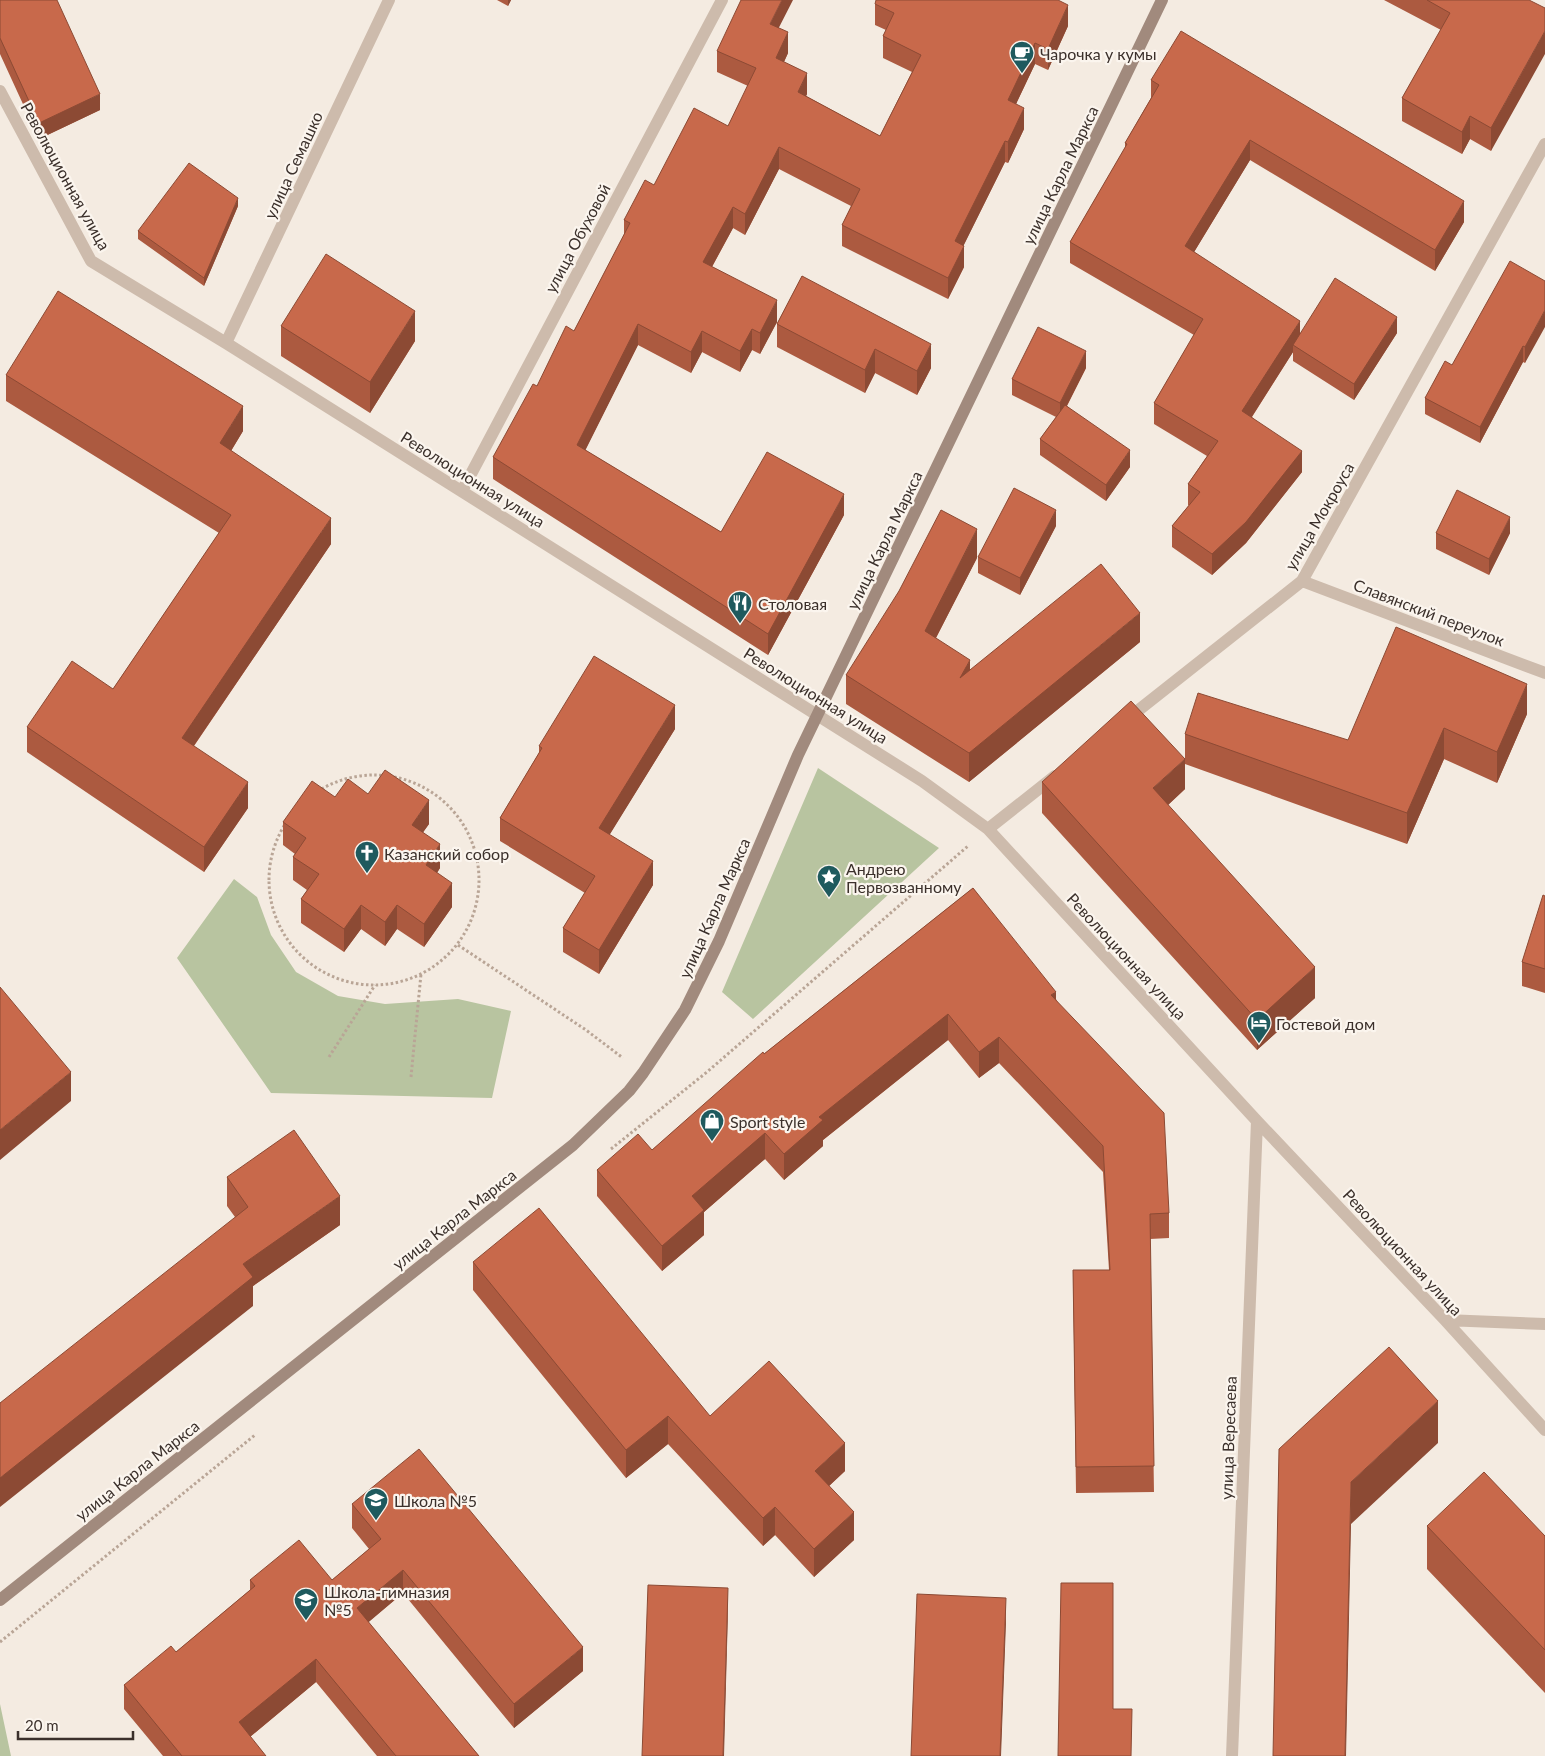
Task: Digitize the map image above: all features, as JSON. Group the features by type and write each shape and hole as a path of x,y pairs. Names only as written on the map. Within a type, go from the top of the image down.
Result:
{"main road":[{"name":"улица Карла Маркса","path":"0,1600 573,1145 629,1091 643,1073 685,1010 719,941 798,754 1162,0"}],"street":[{"name":"улица Семашко","path":"226,343 390,0"},
{"name":"улица Обуховой","path":"462,491 722,0"},
{"name":"Революционная улица","path":"0,91 91,260 922,781 988,829 1545,1430"},
{"name":"улица Мокроуса","path":"1118,726 1302,581 1545,144"},
{"name":"Славянский переулок","path":"1302,581 1545,673"},
{"path":"988,829 1064,769"},
{"name":"улица Вересаева","path":"1232,1756 1257,1121"},
{"path":"1445,1320 1545,1324"}],"path":[{"path":"365,774 400,777 432,791 457,815 474,846 480,880 475,914 458,945 433,969 421,974 401,982 366,986 332,977 303,958 281,931 269,897 269,862 281,830 302,802 331,783 365,774"},
{"path":"458,945 586,1030 643,1073"},
{"path":"411,1077 421,974"},
{"path":"329,1057 375,985"}],"green space":[{"path":"818,768 939,848 753,1019 722,992"},
{"path":"234,879 257,897 271,935 296,972 338,996 385,1004 458,999 511,1011 492,1098 271,1093 177,958"},
{"path":"0,1704 11,1756 0,1756"}],"building":[{"path":"0,0 57,0 100,94 39,123 0,38"},
{"path":"741,0 782,0 770,24 788,32 776,58 807,73 798,92 880,136 921,55 883,36 894,13 875,4 876,0 1058,0 1068,5 1048,49 1035,43 1008,100 1024,108 1008,142 1005,141 955,241 964,246 948,278 842,225 860,189 779,147 745,214 733,207 703,262 777,300 760,333 752,329 740,351 702,331 691,352 638,324 577,445 721,532 767,452 844,494 768,634 493,457 533,384 537,386 566,326 574,331 630,223 624,220 645,180 654,185 694,108 728,126 756,68 717,51"},
{"path":"1427,0 1529,0 1545,8 1545,31 1491,128 1470,116 1462,132 1402,98 1450,13"},
{"path":"1181,31 1464,201 1435,250 1250,140 1185,246 1300,321 1242,411 1302,451 1246,522 1212,554 1172,526 1200,492 1188,484 1218,441 1154,403 1203,319 1070,242 1159,85 1151,80"},
{"path":"189,163 238,198 204,278 138,231"},
{"path":"326,254 415,311 370,382 281,326"},
{"path":"1510,261 1545,281 1545,310 1525,347 1523,346 1480,427 1425,398 1445,361 1452,365"},
{"path":"802,276 931,344 917,371 875,349 865,370 777,324"},
{"path":"1335,278 1397,317 1354,384 1293,345"},
{"path":"58,291 243,406 220,443 331,518 182,738 248,782 204,847 27,727 72,661 113,689 231,515 6,375"},
{"path":"1038,327 1086,351 1060,403 1012,379"},
{"path":"1065,405 1130,450 1106,485 1040,439"},
{"path":"1014,488 1056,510 1020,578 978,557"},
{"path":"1457,490 1510,517 1489,559 1436,533"},
{"path":"941,510 977,529 925,631 970,660 960,678 1101,564 1140,613 969,753 846,675 899,591"},
{"path":"1396,627 1527,684 1497,752 1444,728 1407,813 1185,734 1198,693 1348,740"},
{"path":"594,656 675,705 599,828 653,861 599,950 563,928 595,876 500,818 542,748 539,746"},
{"path":"1131,701 1185,759 1153,788 1315,967 1257,1020 1042,782"},
{"name":"Казанский собор","path":"385,770 429,800 412,825 440,844 426,865 452,883 424,924 397,905 385,922 361,905 344,929 301,899 319,874 293,857 306,838 283,822 312,781 335,797 348,779 368,794"},
{"path":"973,888 1056,992 1051,995 1164,1113 1169,1213 1150,1214 1154,1466 1076,1467 1073,1270 1110,1270 1103,1146 999,1037 979,1052 948,1014 819,1117 823,1120 784,1154 765,1133 692,1196 704,1210 662,1246 597,1170 638,1134 652,1150 763,1052 764,1054"},
{"path":"1543,895 1545,896 1545,969 1522,962"},
{"path":"0,987 71,1072 0,1130"},
{"path":"294,1130 340,1196 243,1264 253,1277 0,1478 0,1403 248,1207 227,1177"},
{"path":"539,1208 710,1416 769,1361 845,1443 815,1471 854,1512 814,1549 775,1507 763,1518 668,1416 626,1450 473,1262"},
{"path":"1389,1347 1438,1401 1351,1482 1345,1756 1273,1756 1279,1449"},
{"name":"Школа-гимназия №5","path":"419,1449 583,1647 514,1704 403,1570 357,1608 479,1756 396,1756 316,1659 239,1722 266,1756 182,1756 124,1685 171,1646 176,1652 255,1586 250,1580 299,1540 332,1580 381,1539 352,1504"},
{"path":"1484,1472 1545,1536 1545,1650 1427,1526"},
{"path":"1061,1583 1113,1583 1113,1709 1132,1709 1131,1756 1058,1756"},
{"path":"648,1585 728,1588 723,1756 642,1756"},
{"path":"917,1594 1006,1598 1000,1756 911,1756"}],"place":[{"name":"Чарочка у кумы","path":"1022,74"},
{"name":"Столовая","path":"740,624"},
{"name":"Казанский собор","path":"367,874"},
{"name":"Андрею Первозванному","path":"829,898"},
{"name":"Гостевой дом","path":"1259,1044"},
{"name":"Sport style","path":"712,1142"},
{"name":"Школа №5","path":"376,1521"},
{"name":"Школа-гимназия №5","path":"306,1621"}]}
